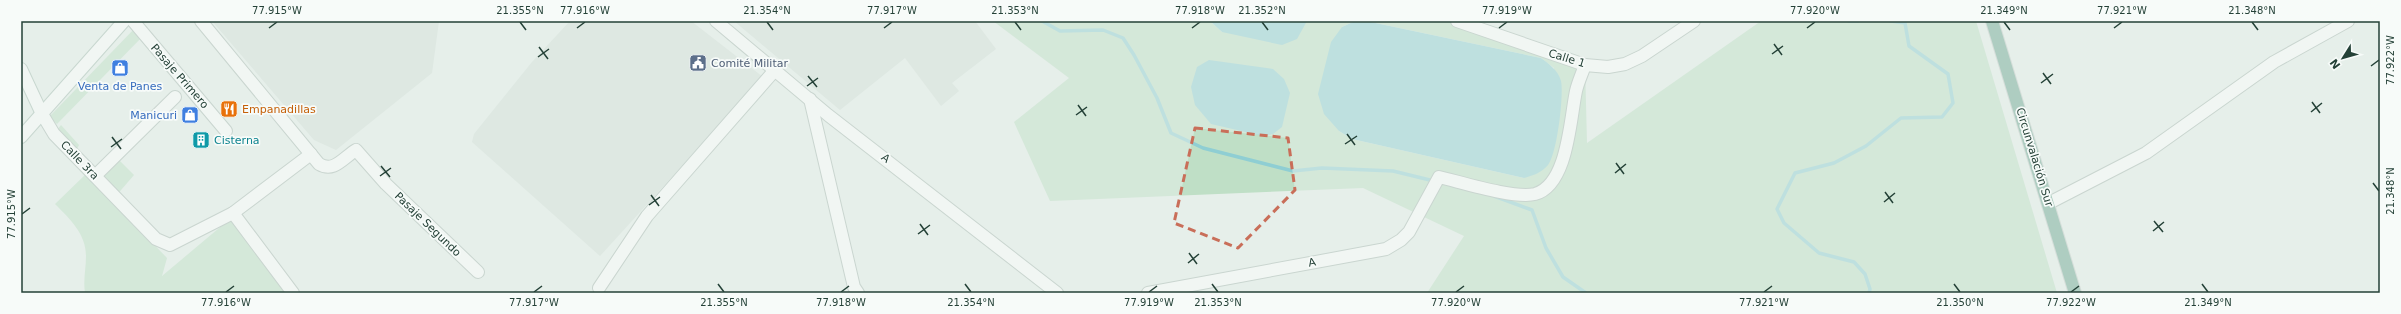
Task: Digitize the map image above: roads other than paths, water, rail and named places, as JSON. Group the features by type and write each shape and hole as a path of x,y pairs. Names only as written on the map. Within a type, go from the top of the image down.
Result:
{"main road":[{"name":"Circunvalación Sur","path":"1992,21 2049,203 2075,293"}],"street":[{"path":"21,137 124,21"},
{"name":"Pasaje Primero","path":"133,21 226,131"},
{"name":"Pasaje Segundo","path":"201,21 319,164 326,168 332,168 356,150 386,184 478,272"},
{"name":"A","path":"716,21 810,99 1057,293"},
{"name":"Calle 1","path":"1459,21 1585,65 1608,67 1624,64 1642,56 1694,21"},
{"path":"2049,203 2146,153 2274,62 2348,21"},
{"name":"A","path":"1148,293 1386,249 1401,240 1409,232 1439,177 1516,195 1535,194 1546,188 1554,178 1564,157 1577,90 1585,65"},
{"name":"Calle 3ra","path":"21,69 42,114 54,134 156,239 170,245 233,213"},
{"path":"599,288 647,216 775,70"},
{"path":"95,176 175,97"},
{"path":"810,99 854,287 858,293"},
{"path":"293,293 233,213 311,154"}],"water":[{"path":"1210,21 1307,21 1297,39 1282,45 1222,32"},
{"path":"1355,21 1366,21 1541,58 1544,60 1560,77 1562,88 1561,111 1557,137 1548,165 1540,172 1524,178 1352,139 1339,131 1324,114 1318,94 1331,42 1342,27"},
{"path":"1209,60 1273,69 1284,79 1290,93 1282,127 1273,134 1263,136 1211,124 1195,105 1191,87 1197,67"}],"waterway":[{"path":"1042,21 1060,31 1103,30 1123,38 1157,98 1171,133 1203,148 1293,171 1322,168 1393,171 1434,181"},
{"path":"1849,21 1858,21"},
{"path":"1869,293 1870,289 1865,274 1854,262 1819,253 1784,223 1777,209 1795,173 1834,163 1866,146 1901,118 1942,117 1953,103 1948,74 1909,46 1905,23 1891,21"},
{"path":"1494,196 1532,210 1546,248 1563,277 1586,293"}],"place":[{"name":"Comité Militar","path":"698,63"},
{"name":"Venta de Panes","path":"120,68"},
{"name":"Empanadillas","path":"229,109"},
{"name":"Manicuri","path":"190,115"},
{"name":"Cisterna","path":"201,140"}]}
